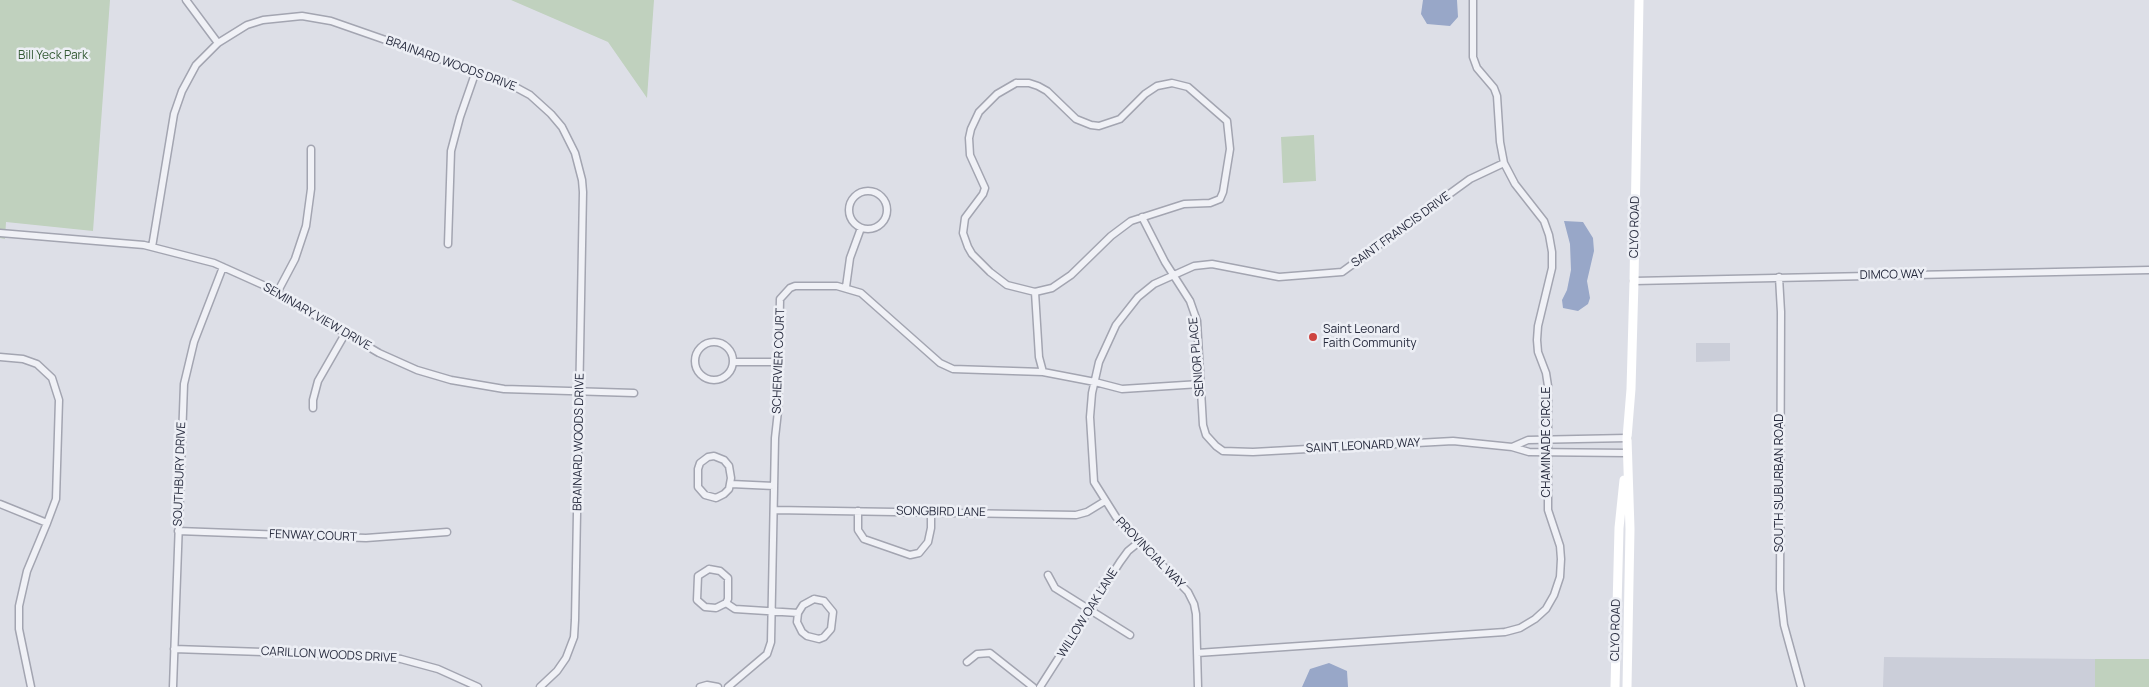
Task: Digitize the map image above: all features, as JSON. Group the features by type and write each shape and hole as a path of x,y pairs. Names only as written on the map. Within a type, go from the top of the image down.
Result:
{"street":[{"path":"186,0 218,43"},
{"name":"CHAMINADE CIRCLE","path":"1197,652 1494,633 1520,628 1535,620 1546,609 1554,595 1560,577 1561,560 1560,546 1548,510 1548,386 1546,373 1538,352 1537,340 1538,326 1552,268 1552,252 1544,221 1515,184 1504,163 1500,142 1497,96 1494,88 1477,68 1473,57 1473,0"},
{"name":"CLYO ROAD","path":"1615,687 1618,528 1631,389 1639,0"},
{"name":"BRAINARD WOODS DRIVE","path":"152,247 177,103 196,65 218,43 247,25 263,20 302,16 331,21 476,71 518,87 541,104 562,127 577,159 583,192 574,637 571,648 560,667 540,687"},
{"path":"448,244 451,151 454,136 476,71"},
{"path":"1016,83 1026,83 1038,86 1076,119 1090,125 1100,126 1120,119 1152,88 1172,83 1188,87 1227,122 1230,131 1230,149 1223,192 1220,199 1210,203 1184,204 1142,217 1122,226 1061,283 1052,288 1035,292 1012,287 995,276 972,254 963,233 965,218 983,194 985,188 970,154 968,138 970,129 979,112 1002,90 1016,83"},
{"path":"277,292 295,259 306,226 311,189 312,149"},
{"name":"SAINT FRANCIS DRIVE","path":"1174,273 1194,266 1212,264 1279,277 1342,272 1470,180 1504,163"},
{"path":"865,191 884,200 887,215 877,227 861,228 852,221 849,210 852,200 865,191"},
{"name":"SENIOR PLACE","path":"1142,217 1165,262 1174,273 1190,301 1197,321 1203,426 1206,435 1216,446"},
{"path":"846,287 850,258 861,228"},
{"name":"SEMINARY VIEW DRIVE","path":"0,232 152,247 197,258 223,267 277,292 345,334 401,363 451,380 504,389 634,393"},
{"name":"SOUTHBURY DRIVE","path":"173,687 183,398 194,342 223,267"},
{"name":"DIMCO WAY","path":"1634,281 2149,270"},
{"name":"PROVINCIAL WAY","path":"1174,273 1148,288 1138,297 1116,325 1099,362 1090,417 1092,462 1094,482 1116,517 1188,592 1196,614 1198,687"},
{"name":"SOUTH SUBURBAN ROAD","path":"1778,277 1781,312 1780,590 1784,625 1801,687"},
{"name":"SCHERVIER COURT","path":"728,687 767,654 771,642 780,299 785,291 795,286 846,287 868,298 944,366 961,370 1043,372 1122,389 1200,384"},
{"path":"1035,292 1039,358 1043,372"},
{"path":"313,408 318,381 345,334"},
{"path":"720,342 732,352 734,362 726,376 720,379 709,380 704,378 697,370 697,350 705,343 720,342"},
{"path":"0,357 23,359 37,364 52,378 58,392 56,499 28,572 19,606 19,629 31,687"},
{"path":"734,362 779,362"},
{"name":"SAINT LEONARD WAY","path":"1512,447 1528,440 1627,438"},
{"name":"SAINT LEONARD WAY","path":"1216,446 1223,450 1234,452 1453,441 1512,447 1530,452 1626,453"},
{"name":"CLYO ROAD","path":"1626,453 1630,529 1627,687"},
{"path":"714,456 724,460 730,468 731,484 729,489 720,497 705,495 698,487 700,463 708,457 714,456"},
{"path":"731,484 774,486"},
{"name":"SONGBIRD LANE","path":"774,510 1076,515 1087,512 1105,502"},
{"path":"0,504 47,523"},
{"path":"858,511 858,530 864,539 910,556 919,553 928,542 931,528 931,512"},
{"name":"FENWAY COURT","path":"178,532 366,538 447,532"},
{"name":"WILLOW OAK LANE","path":"1040,687 1120,562 1128,551 1139,542"},
{"path":"715,569 725,573 728,578 729,592 726,603 710,608 700,604 697,600 698,576 704,571 715,569"},
{"path":"1048,575 1055,588 1130,635"},
{"path":"819,599 824,601 833,612 831,629 828,634 819,639 807,636 799,628 798,613 803,604 808,601 819,599"},
{"path":"726,603 735,609 798,613"},
{"name":"CARILLON WOODS DRIVE","path":"174,649 381,656 401,659 438,669 478,687"},
{"path":"967,662 977,654 990,653 1033,687"},
{"path":"700,687 707,685 718,687"}],"shaded area":[{"path":"1696,343 1730,343 1730,361 1696,362"},
{"path":"1884,657 2095,659 2095,687 1883,687"}],"green space":[{"name":"Bill Yeck Park","path":"0,0 110,0 93,231 6,222 5,239 0,238"},
{"path":"511,0 654,0 647,98 608,42"},
{"path":"1314,135 1316,181 1283,183 1281,137"},
{"path":"2095,659 2149,659 2149,687 2095,687"}],"water":[{"path":"1423,0 1457,0 1458,17 1450,26 1427,24 1421,14"},
{"path":"1564,221 1583,222 1593,238 1594,251 1587,281 1590,298 1588,304 1578,311 1563,308 1562,300 1567,290 1571,270 1570,244"},
{"path":"1329,663 1347,671 1348,687 1302,687 1310,669"}],"place":[{"name":"Saint Leonard Faith Community","path":"1313,337"}]}
